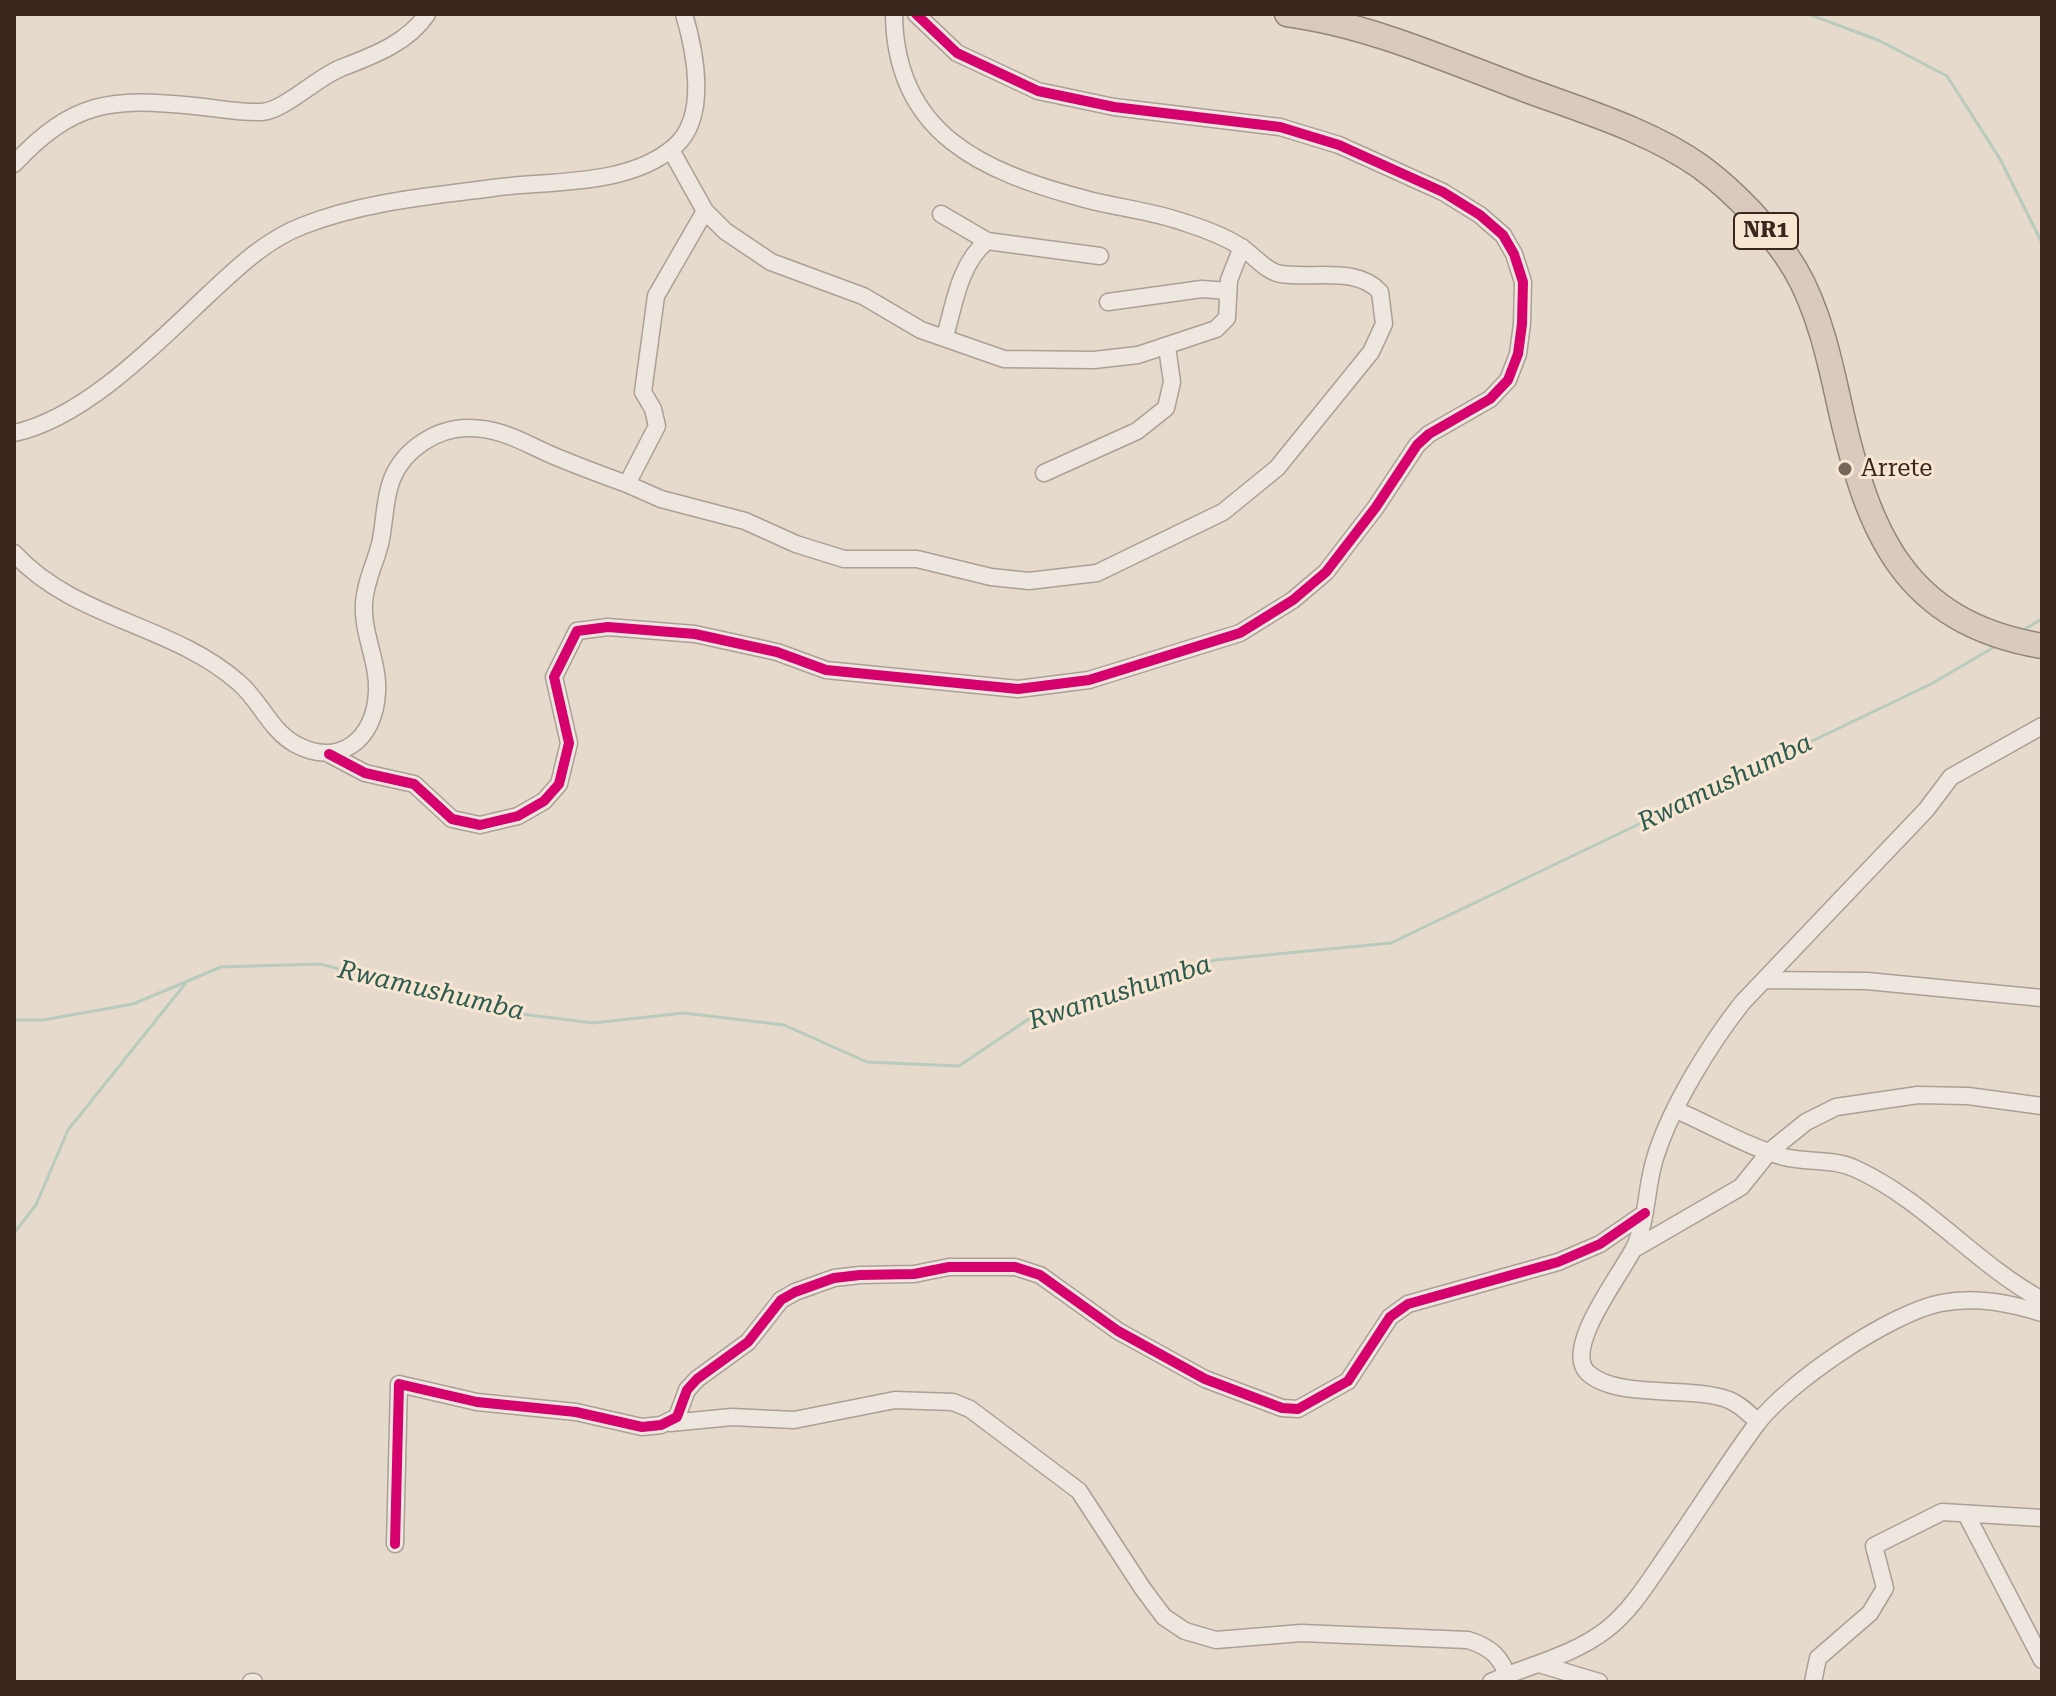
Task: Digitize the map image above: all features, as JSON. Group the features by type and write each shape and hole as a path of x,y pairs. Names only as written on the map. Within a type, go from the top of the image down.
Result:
{"highway":[{"name":"NR1","path":"1287,14 1386,38 1569,106 1666,146 1715,179 1754,217 1795,270 1815,312 1856,476 1872,520 1888,549 1911,580 1939,606 1993,636 2042,646"}],"street":[{"path":"14,164 56,125 75,113 97,108 137,102 239,112 275,109 317,79 382,52 407,35 427,14"},
{"path":"15,437 76,406 147,351 243,262 299,227 369,207 494,188 611,175 651,162 671,150 686,134 694,112 695,80 684,14"},
{"path":"329,754 351,747 375,708 378,689 366,639 365,594 383,530 392,479 412,450 445,431 466,428 495,430 661,499 745,521 809,549 844,559 917,559 991,577 1029,581 1097,573 1122,564 1184,534 1246,496 1277,468 1371,352 1382,334 1384,301 1374,285 1346,277 1277,273 1242,247 1177,220 1086,200 977,161 940,132 909,93 897,60 894,14"},
{"path":"14,553 61,592 213,662 255,698 277,730 310,751 329,754 365,773 414,784 452,819 480,825 518,816 544,801 559,784 569,743 554,677 562,655 577,631 608,627 742,643 826,670 1018,689 1089,680 1240,633 1293,600 1326,572 1376,507 1417,445 1429,434 1490,399 1508,380 1518,354 1522,324 1523,282 1514,254 1503,235 1480,215 1443,192 1339,145 1280,127 1114,107 1038,91 957,53 916,14"},
{"path":"671,150 705,211 725,231 771,262 849,290 921,330 1018,361 1094,360 1167,347 1224,323 1228,291 1242,247"},
{"path":"627,484 657,426 653,409 643,392 656,296 705,211"},
{"path":"941,214 987,241 1100,256"},
{"path":"945,337 966,268 977,249 987,241"},
{"path":"1108,302 1202,289 1228,291"},
{"path":"1044,473 1137,431 1166,408 1172,382 1167,347"},
{"path":"1758,1422 1733,1401 1713,1395 1617,1385 1588,1374 1582,1366 1581,1347 1586,1329 1634,1249 1645,1213 1655,1157 1676,1110 1723,1027 1926,810 1951,777 2042,726"},
{"path":"1766,980 1867,981 2042,998"},
{"path":"1634,1249 1741,1187 1770,1151 1806,1122 1836,1107 1918,1095 1968,1096 2042,1106"},
{"path":"1676,1110 1782,1156 1831,1161 1856,1169 1938,1221 1993,1271 2042,1300"},
{"path":"670,1423 697,1379 748,1342 781,1300 795,1292 834,1278 914,1274 949,1267 1028,1270 1165,1358 1205,1379 1282,1408 1298,1409 1348,1381 1390,1317 1408,1304 1558,1262 1600,1244 1645,1213"},
{"path":"1491,1682 1564,1655 1607,1629 1641,1593 1758,1422 1820,1366 1878,1330 1938,1303 1982,1300 2008,1303 2042,1313"},
{"path":"395,1544 399,1384 477,1402 576,1412 642,1427 732,1417 794,1420 895,1400 962,1405 1049,1465 1079,1491 1164,1617 1185,1631 1216,1640 1301,1633 1468,1640 1487,1646 1501,1660 1508,1678"},
{"path":"1813,1682 1818,1658 1870,1613 1885,1588 1874,1546 1942,1512 2042,1518"},
{"path":"1966,1514 2042,1660"},
{"path":"1539,1664 1597,1682"}],"waterway":[{"path":"1808,14 1878,40 1947,76 2000,159 2042,243"},
{"name":"Rwamushumba","path":"2023,630 2042,619"},
{"name":"Rwamushumba","path":"14,1020 43,1020 133,1004 221,967 320,964 498,1011 593,1023 684,1013 784,1025 867,1062 959,1066 1027,1020 1215,960 1391,943 1931,684 1996,646"},
{"path":"14,1233 36,1205 68,1130 185,984"}],"cycle path":[{"path":"329,754 365,773 414,784 452,819 480,825 518,816 544,801 559,784 569,743 554,677 577,631 608,627 695,634 777,652 826,670 1018,689 1089,680 1240,633 1293,600 1326,572 1376,507 1417,445 1429,434 1490,399 1508,380 1518,354 1522,324 1523,282 1514,254 1503,235 1480,215 1443,192 1339,145 1280,127 1114,107 1038,91 957,53 916,14"},
{"path":"395,1544 399,1384 477,1402 576,1412 642,1427 661,1425 677,1417 687,1390 697,1379 748,1342 781,1300 795,1292 834,1278 860,1275 914,1274 949,1267 1015,1267 1040,1275 1118,1331 1205,1379 1282,1408 1298,1409 1348,1381 1390,1317 1408,1304 1558,1262 1600,1244 1645,1213"}],"place":[{"name":"Arrete","path":"1845,469"}]}
